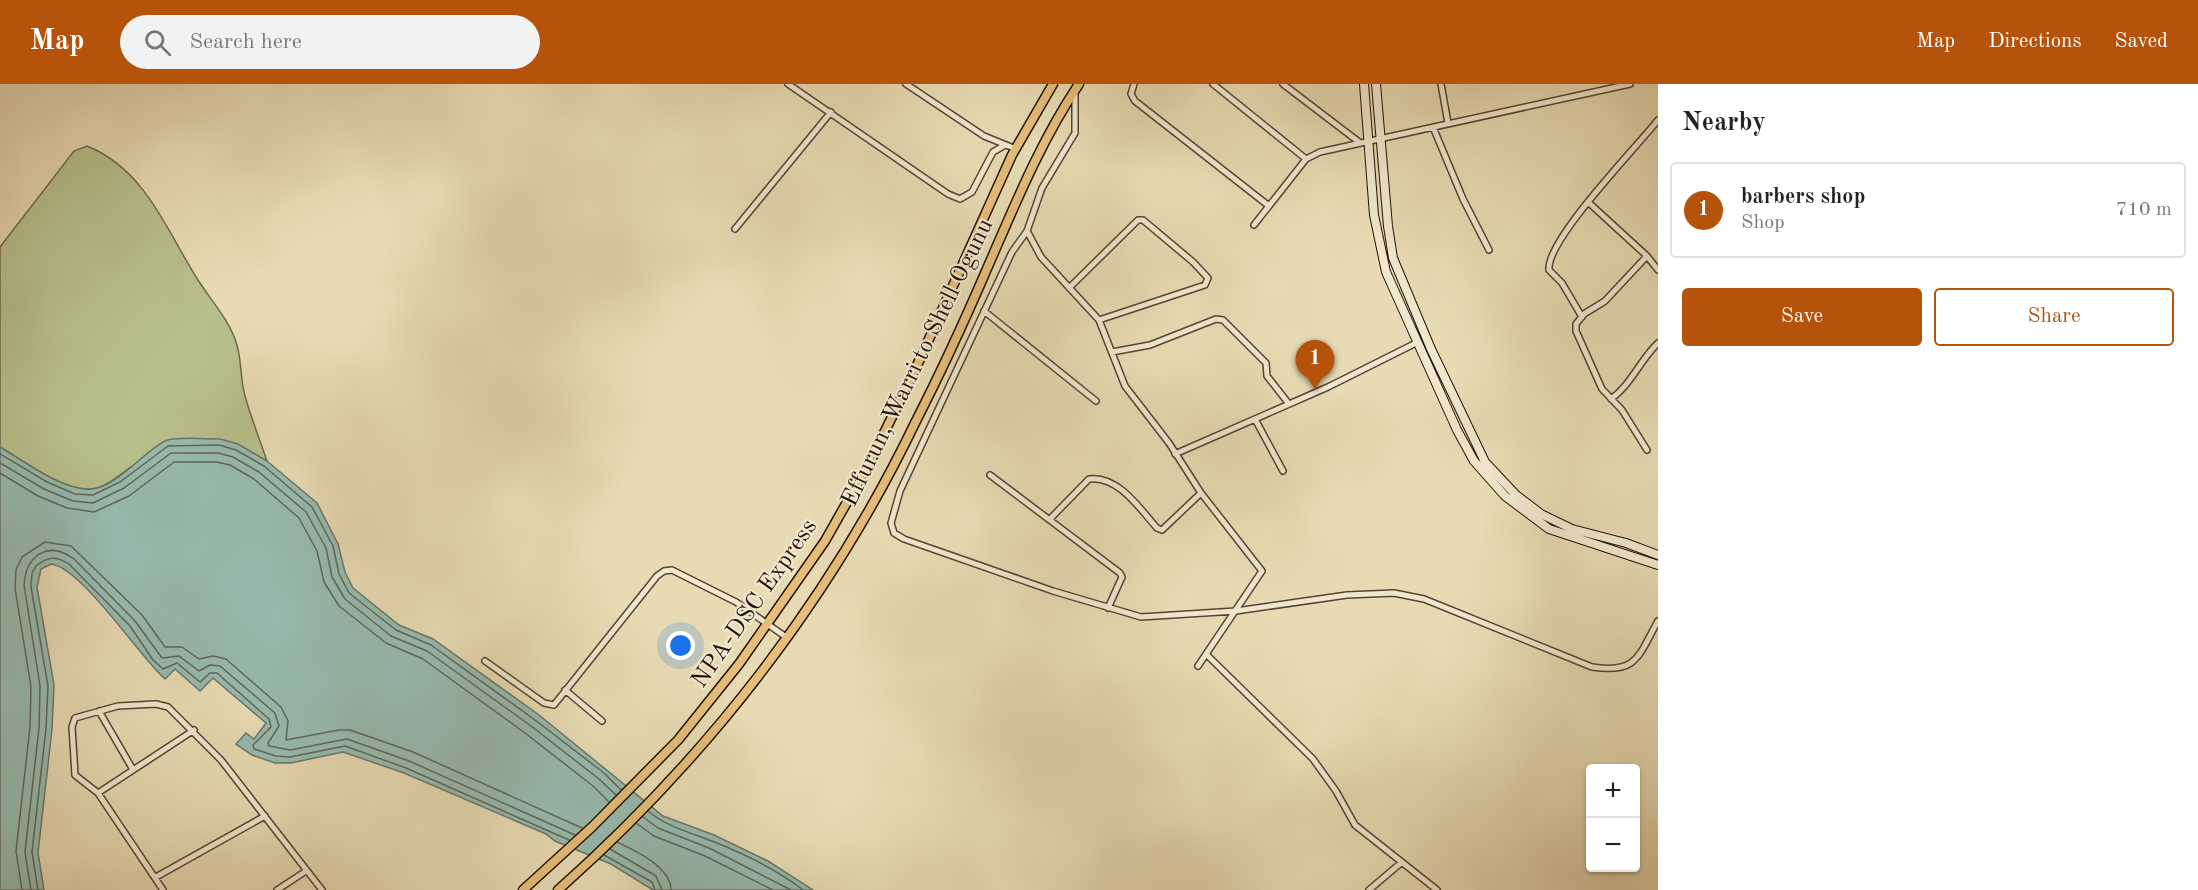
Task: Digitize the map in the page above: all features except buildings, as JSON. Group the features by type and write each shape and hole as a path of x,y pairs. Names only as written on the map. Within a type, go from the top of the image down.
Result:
{"main road":[{"name":"NPA-DSC Express","path":"523,890 573,845 706,708 768,625 825,541 872,458 1016,149 1053,84"},
{"path":"1364,84 1374,215 1381,256 1392,289 1461,438 1483,473 1500,491 1549,529 1658,565"},
{"path":"1376,84 1393,258 1431,349 1485,462 1515,495 1541,514 1572,529 1626,543 1658,555"},
{"name":"Effurun, Warri to Shell Ogunu","path":"558,890 596,856 663,788 730,714 834,571 888,477 946,359 1041,148 1077,87"}],"street":[{"path":"788,84 948,194 960,199 972,192 993,152 1005,145"},
{"path":"906,84 984,136 1016,149"},
{"path":"1134,84 1131,94 1135,101 1269,206"},
{"path":"1213,84 1306,159"},
{"path":"1283,84 1359,142"},
{"path":"1441,84 1448,123"},
{"path":"1254,225 1306,159 1320,152 1630,84"},
{"path":"1077,87 1075,133 1042,188 1027,231 1012,252 900,492 891,523 894,533 1108,608 1142,617 1236,611 1347,595 1394,593 1424,599 1592,667 1615,671 1627,666 1638,656 1658,621"},
{"path":"735,229 831,112"},
{"path":"1582,317 1562,282 1549,270 1548,264 1556,243 1658,120"},
{"path":"1433,128 1463,199 1489,250"},
{"path":"1588,202 1647,256 1658,270"},
{"path":"1070,288 1138,220 1143,220 1159,231 1208,278 1204,285 1099,320"},
{"path":"1027,231 1041,257 1099,320 1125,386 1169,442 1201,493 1262,571 1198,666"},
{"path":"1647,256 1605,301 1576,324 1576,331 1593,371 1611,399 1622,410 1647,450"},
{"path":"984,311 1096,401"},
{"path":"1112,352 1150,345 1216,319 1223,320 1266,363 1267,376 1289,404"},
{"path":"1175,454 1289,404 1418,342"},
{"path":"1611,399 1623,390 1658,343"},
{"path":"1255,419 1283,471"},
{"path":"990,475 1050,519 1122,577 1108,608"},
{"path":"1050,519 1082,485 1096,478 1113,484 1125,493 1157,528 1162,530 1201,493"},
{"path":"485,661 548,705 554,705 664,571 672,570 707,585 786,637"},
{"path":"1207,655 1313,759 1336,791 1355,825 1437,890"},
{"path":"565,690 602,721"},
{"path":"163,890 98,793 75,775 72,727 75,718 118,706 156,704 168,707 194,730 322,890"},
{"path":"99,711 132,768"},
{"path":"98,793 132,768 194,730"},
{"path":"156,877 265,816"},
{"path":"1369,890 1402,862"},
{"path":"277,890 306,871"}],"green space":[{"path":"87,146 125,170 140,186 153,203 198,280 229,326 238,349 245,396 267,461 230,443 208,439 197,440 147,457 108,483 91,489 68,485 56,480 0,447 0,247 74,151"}],"water":[{"path":"170,439 220,439 238,444 267,461 317,503 338,544 345,572 353,588 399,625 433,639 539,715 663,816 714,835 768,861 813,890 653,890 611,864 555,841 546,834 404,773 343,752 291,763 275,763 252,755 236,744 246,733 254,739 266,723 213,678 200,691 175,669 165,679 94,596 78,580 63,569 51,564 41,569 37,587 54,685 52,729 38,853 44,890 0,890 0,447 57,481 81,489 92,489 111,482 156,446"}],"place":[{"name":"barbers shop","path":"1315,390"}]}
